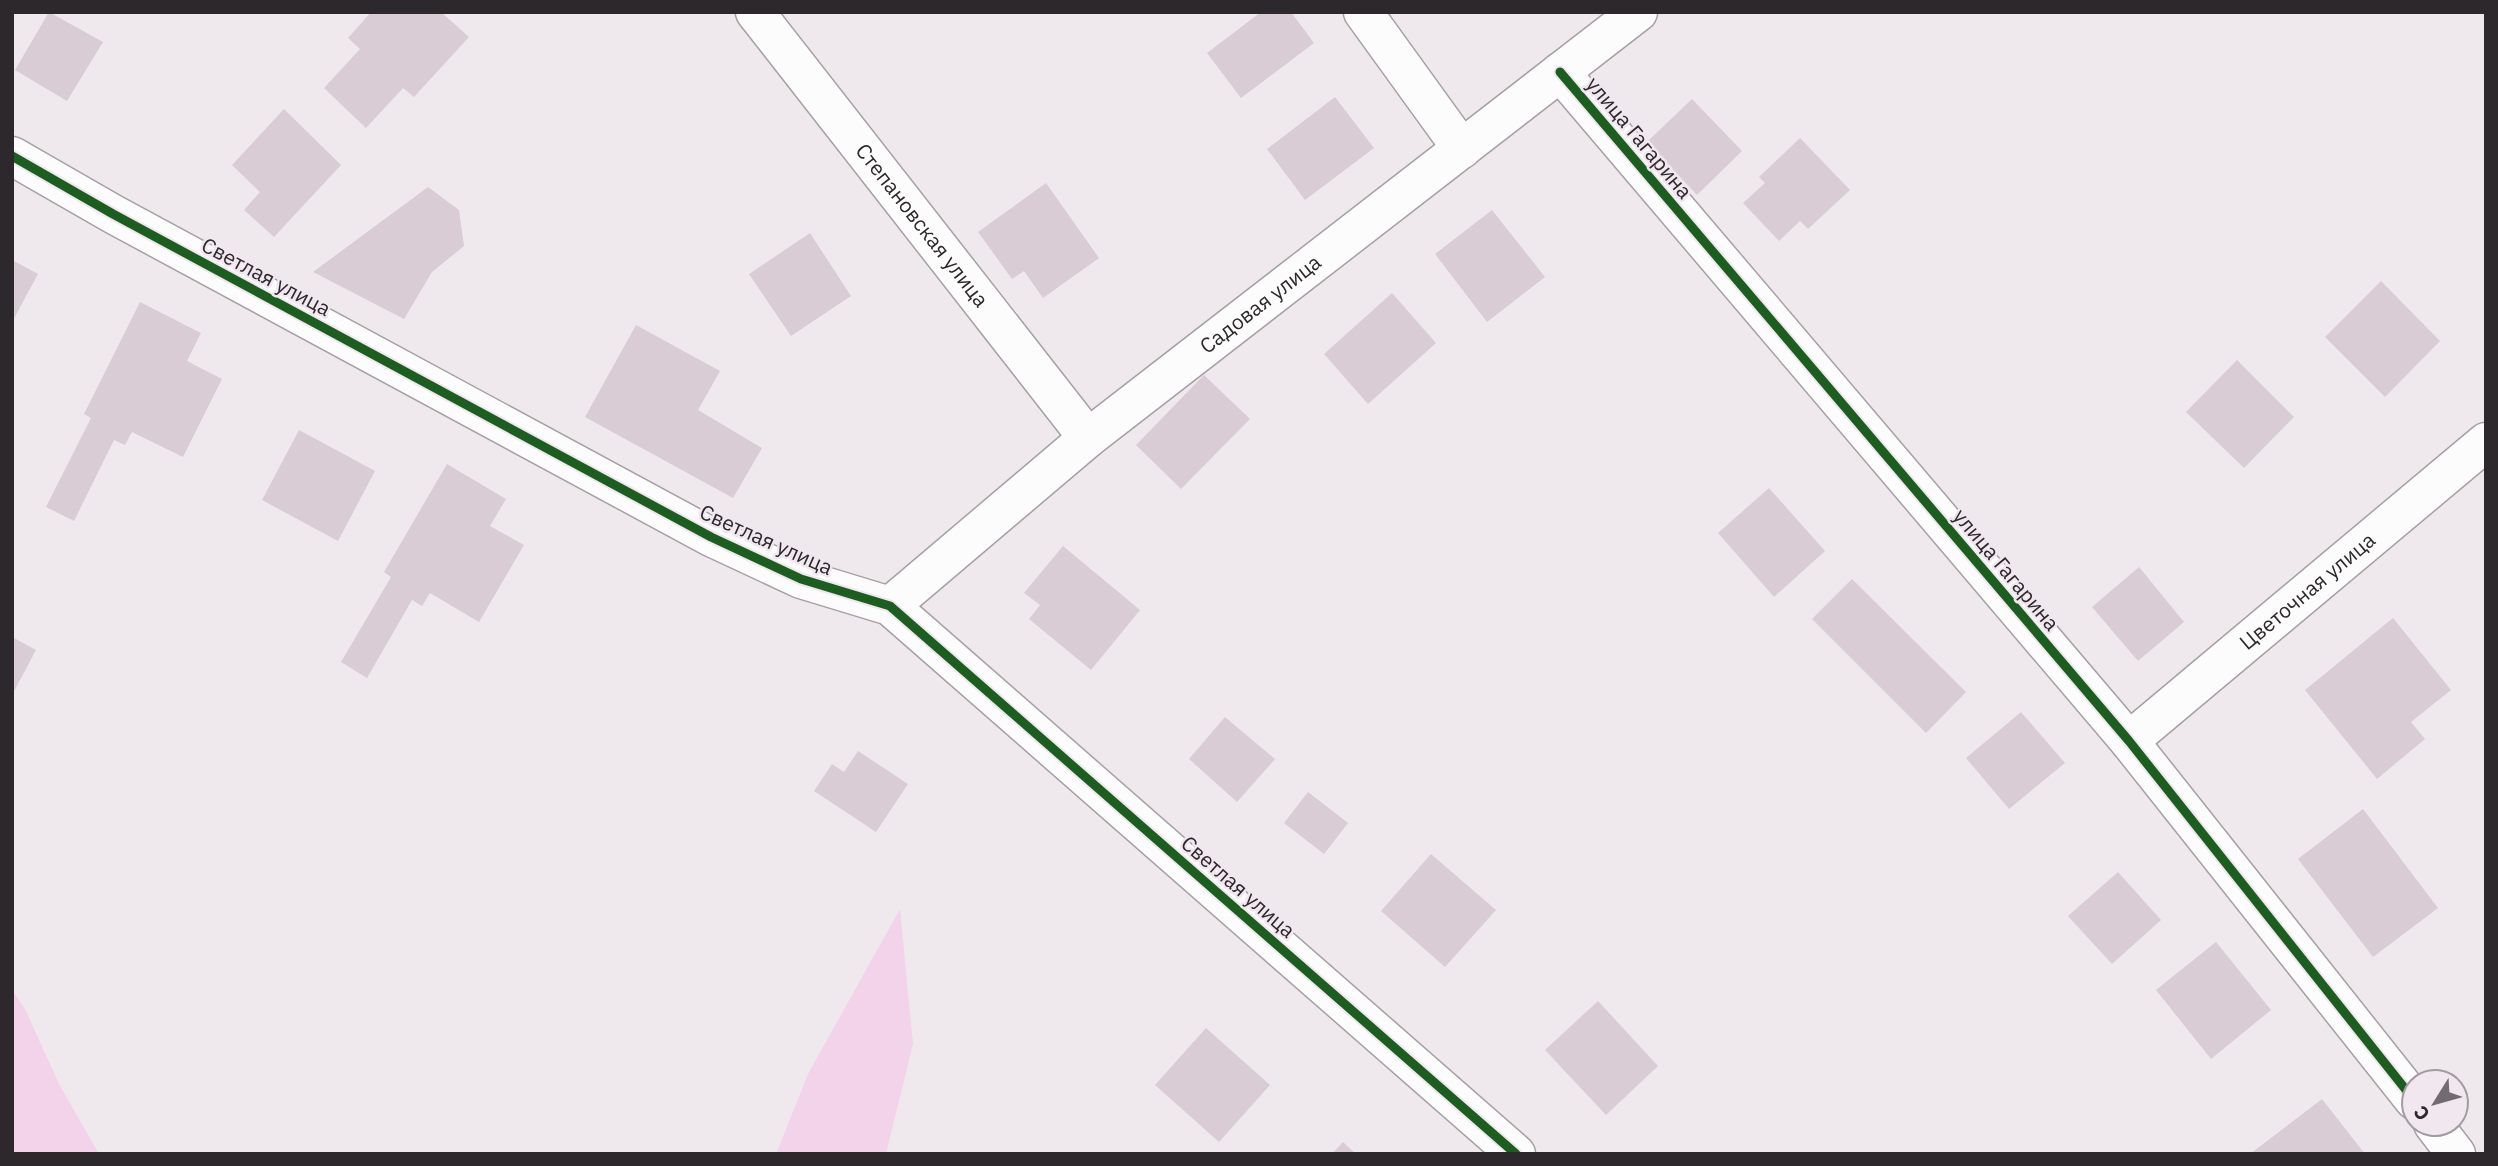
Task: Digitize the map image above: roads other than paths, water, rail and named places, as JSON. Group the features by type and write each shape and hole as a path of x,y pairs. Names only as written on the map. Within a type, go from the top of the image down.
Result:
{"street":[{"name":"Степановская улица","path":"755,12 1088,438"},
{"path":"1363,12 1462,149"},
{"name":"Садовая улица","path":"890,606 1088,438 1638,12"},
{"name":"улица Гагарина","path":"1560,72 2129,741 2400,1082"},
{"name":"Светлая улица","path":"12,156 113,214 712,537 801,579 890,606 1516,1154"},
{"name":"Цветочная улица","path":"2129,741 2486,442"},
{"path":"2444,1138 2456,1154"}]}
